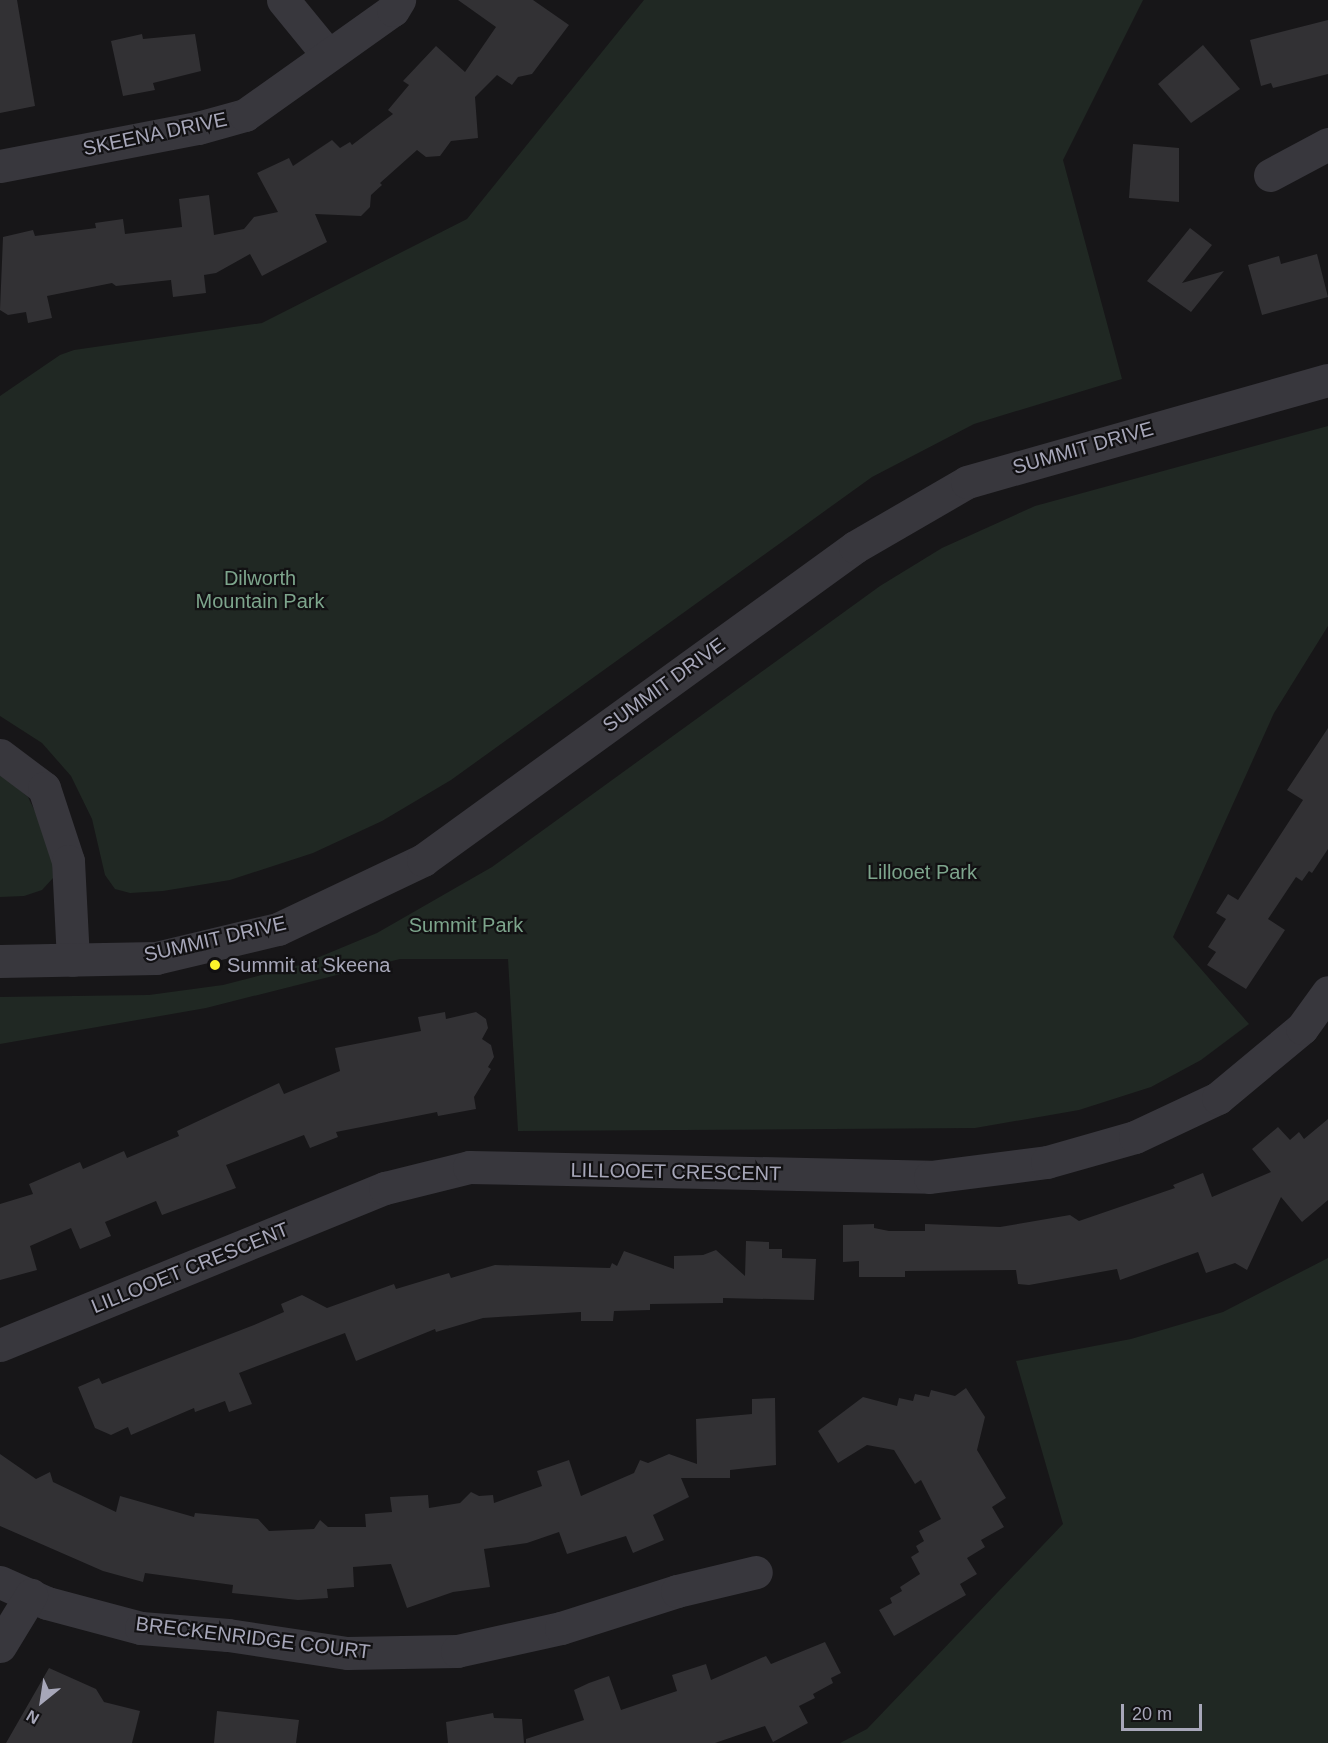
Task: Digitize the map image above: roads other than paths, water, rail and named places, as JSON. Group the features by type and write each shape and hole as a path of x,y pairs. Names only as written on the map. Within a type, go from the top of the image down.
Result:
{"street":[{"path":"283,0 328,55"},
{"name":"SKEENA DRIVE","path":"0,166 198,128 245,115 393,10 399,0"},
{"path":"1270,175 1328,144"},
{"name":"SUMMIT DRIVE","path":"0,961 156,958 278,929 423,860 855,547 967,482 1328,380"},
{"path":"0,754 44,788 68,861 73,960"},
{"name":"LILLOOET CRESCENT","path":"0,1345 385,1188 469,1167 930,1177 1047,1162 1135,1137 1218,1098 1302,1028 1328,992"},
{"name":"BRECKENRIDGE COURT","path":"0,1581 31,1595 141,1628 228,1635 347,1653 457,1652 561,1628 677,1591 756,1572"},
{"path":"0,1646 31,1595"}],"place":[{"name":"Summit at Skeena","path":"215,965"}],"park label":[{"name":"Dilworth Mountain Park","path":"260,590"},
{"name":"Lillooet Park","path":"922,872"},
{"name":"Summit Park","path":"466,925"}]}
